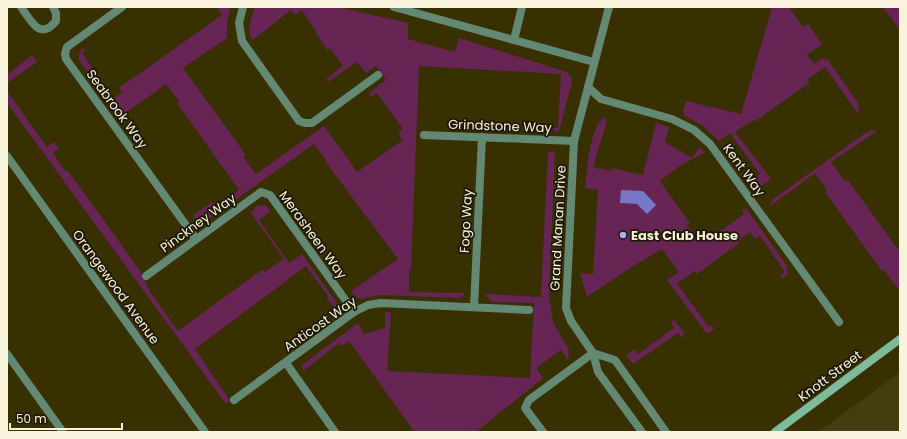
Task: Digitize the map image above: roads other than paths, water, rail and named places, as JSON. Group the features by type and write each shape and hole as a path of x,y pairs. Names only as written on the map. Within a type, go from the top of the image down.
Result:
{"main road":[{"name":"Knott Street","path":"775,432 900,339"}],"street":[{"path":"21,7 35,27 43,30 50,28 56,21 56,13 53,7"},
{"name":"Seabrook Way","path":"122,7 67,47 65,54 66,59 196,239"},
{"path":"243,7 239,23 242,41 299,121 312,123 378,75"},
{"path":"394,7 594,62"},
{"path":"514,40 522,7"},
{"name":"Grand Manan Drive","path":"609,7 574,141 566,308 571,321 593,353 598,372 642,432"},
{"name":"Kent Way","path":"588,87 601,99 672,119 694,130 702,137 718,155 839,322"},
{"name":"Grindstone Way","path":"424,135 482,136 574,141"},
{"name":"Fogo Way","path":"474,307 482,136"},
{"name":"Orangewood Avenue","path":"7,156 205,432"},
{"name":"Pinckney Way","path":"146,276 261,192 266,193"},
{"name":"Merasheen Way","path":"266,193 270,195 354,312"},
{"name":"Anticost Way","path":"234,400 354,312 368,305 381,304 529,310"},
{"path":"543,432 525,408 529,400 593,353 615,360 666,432"},
{"path":"7,354 63,432"},
{"path":"286,363 335,432"}],"water":[{"path":"621,190 643,191 656,205 647,214 637,204 620,203"}],"place":[{"name":"East Club House","path":"623,235"}]}
